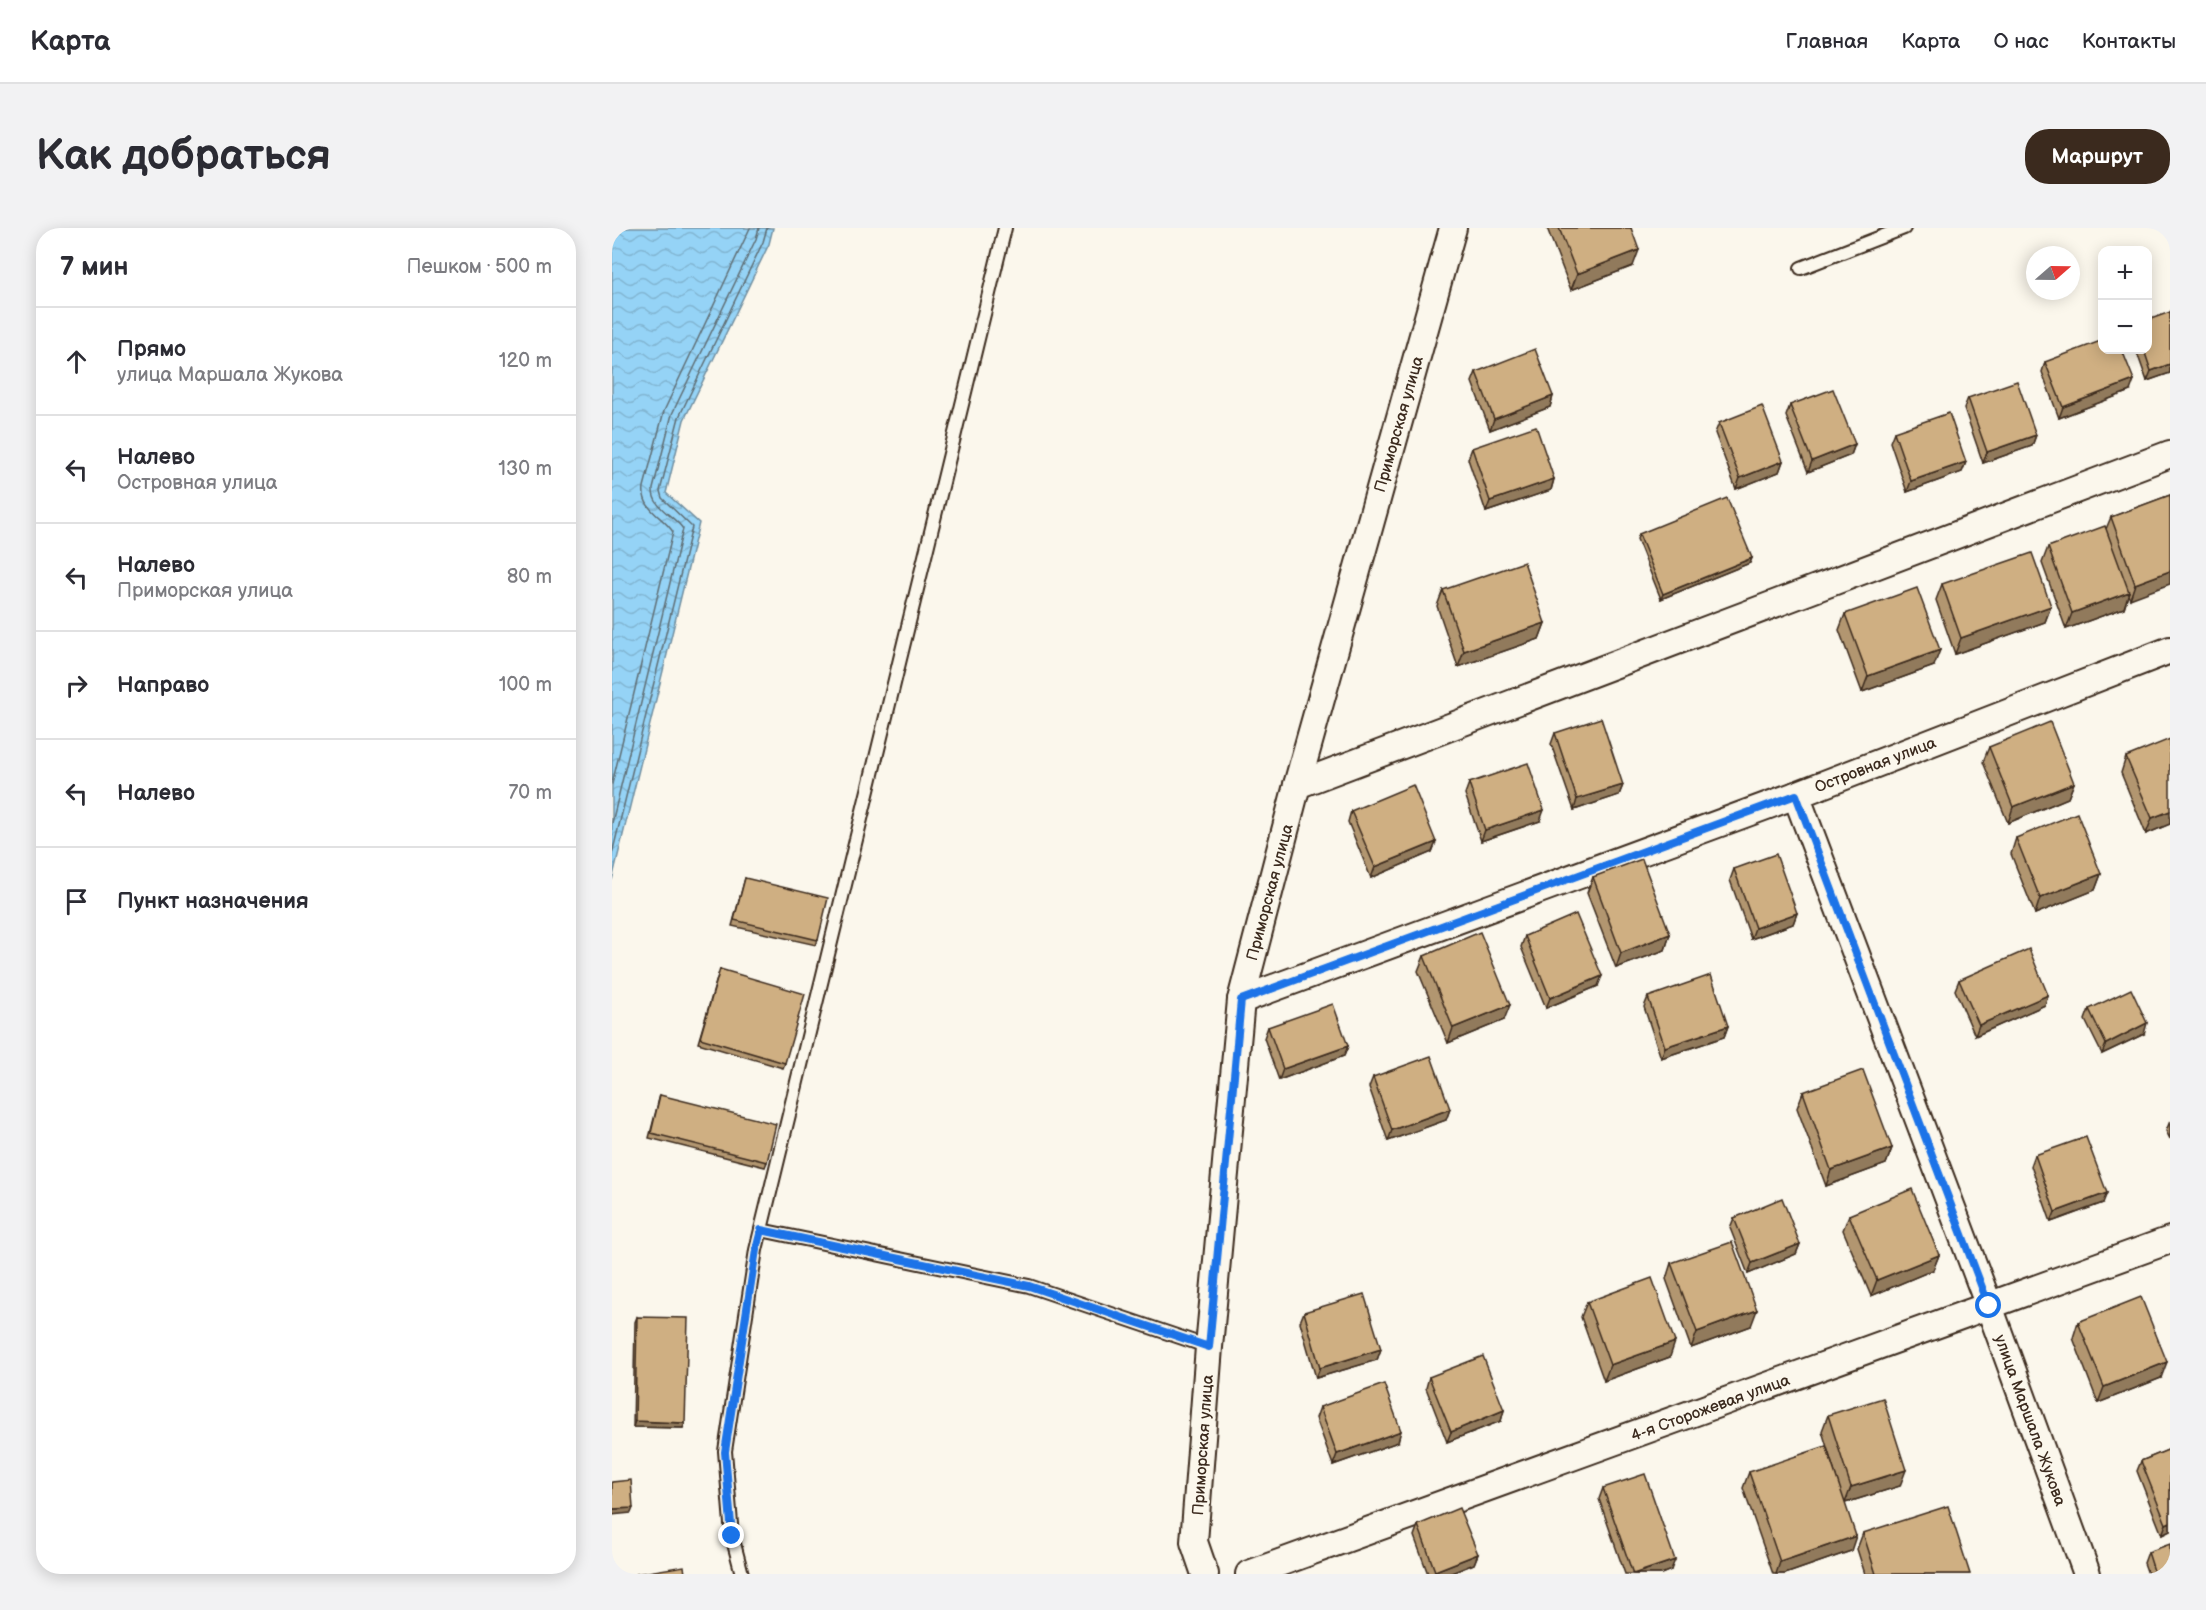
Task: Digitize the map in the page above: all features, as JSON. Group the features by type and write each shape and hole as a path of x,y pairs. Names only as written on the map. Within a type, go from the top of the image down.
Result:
{"street":[{"name":"Приморская улица","path":"1204,1574 1194,1542 1209,1347 1241,1000 1297,785 1453,228"},
{"path":"1297,785 2170,454"},
{"name":"Островная улица","path":"1241,1000 1796,795 2170,650"},
{"name":"улица Маршала Жукова","path":"1796,795 1989,1306 2087,1574"},
{"name":"4-я Сторожевая улица","path":"1249,1574 2170,1240"}],"lane":[{"path":"742,1574 732,1536 725,1452 756,1250 1005,228"},
{"path":"1801,268 1904,228"},
{"path":"761,1230 1029,1286 1209,1347"}],"water":[{"path":"612,228 773,228 769,244 684,420 666,493 699,523 612,880"}],"building":[{"path":"1559,228 1631,228 1639,250 1577,274"},
{"path":"2170,312 2170,364 2151,371 2145,354 2152,354 2152,319"},
{"path":"2098,342 2098,354 2124,354 2134,380 2063,407 2045,362"},
{"path":"1535,349 1553,396 1494,419 1476,372"},
{"path":"2017,381 2036,435 1987,452 1968,398"},
{"path":"1833,389 1855,444 1812,461 1790,405"},
{"path":"1762,406 1783,461 1740,478 1719,423"},
{"path":"1949,413 1966,462 1911,481 1894,432"},
{"path":"1536,426 1554,479 1490,501 1472,448"},
{"path":"2170,495 2170,571 2135,584 2111,517"},
{"path":"1727,498 1752,558 1663,594 1639,534"},
{"path":"2105,526 2129,592 2072,613 2048,547"},
{"path":"2032,553 2051,606 1961,638 1942,584"},
{"path":"1524,562 1545,623 1464,651 1443,590"},
{"path":"1917,588 1940,650 1868,676 1845,614"},
{"path":"1601,718 1623,785 1577,799 1555,733"},
{"path":"2050,722 2074,783 2013,807 1989,747"},
{"path":"2170,739 2170,811 2152,818 2126,757"},
{"path":"1528,763 1544,810 1485,830 1469,783"},
{"path":"1413,785 1436,842 1375,867 1351,811"},
{"path":"2077,813 2101,874 2040,898 2016,838"},
{"path":"1776,854 1797,913 1755,928 1734,869"},
{"path":"1642,859 1670,934 1621,953 1593,877"},
{"path":"745,878 828,898 818,940 734,920"},
{"path":"1576,914 1602,976 1550,998 1525,936"},
{"path":"1480,932 1510,1005 1453,1028 1424,956"},
{"path":"2029,949 2048,995 1979,1025 1959,980"},
{"path":"720,969 805,994 785,1063 700,1038"},
{"path":"1711,975 1728,1026 1665,1047 1648,997"},
{"path":"2131,989 2147,1023 2106,1044 2089,1009"},
{"path":"1333,1004 1348,1046 1283,1069 1268,1027"},
{"path":"1431,1056 1450,1109 1392,1130 1373,1077"},
{"path":"1863,1070 1892,1148 1831,1170 1803,1092"},
{"path":"660,1095 776,1124 767,1162 651,1133"},
{"path":"2086,1137 2107,1193 2055,1212 2035,1155"},
{"path":"1912,1189 1939,1255 1877,1280 1849,1215"},
{"path":"1782,1198 1800,1244 1752,1263 1734,1218"},
{"path":"1732,1242 1757,1310 1697,1332 1671,1263"},
{"path":"1652,1278 1675,1342 1610,1365 1587,1302"},
{"path":"1364,1294 1381,1349 1320,1368 1304,1312"},
{"path":"2141,1297 2167,1362 2104,1387 2078,1322"},
{"path":"637,1317 688,1318 685,1423 635,1421"},
{"path":"1483,1356 1504,1410 1451,1432 1429,1377"},
{"path":"1384,1384 1401,1431 1337,1454 1320,1407"},
{"path":"1883,1398 1906,1470 1851,1487 1828,1415"},
{"path":"1826,1446 1856,1536 1780,1562 1749,1472"},
{"path":"2170,1449 2170,1522 2166,1524 2141,1461"},
{"path":"1645,1474 1675,1560 1633,1574 1603,1488"},
{"path":"631,1480 633,1508 612,1509 612,1482"},
{"path":"1948,1506 1970,1574 1876,1574 1863,1533"},
{"path":"1459,1508 1478,1554 1435,1571 1418,1525"},
{"path":"2170,1544 2170,1574 2155,1574 2148,1552"},
{"path":"684,1566 685,1574 636,1574"}],"route":[{"path":"732,1536 725,1452 761,1230 1029,1286 1209,1347 1241,1000 1796,795 1989,1306"}]}
